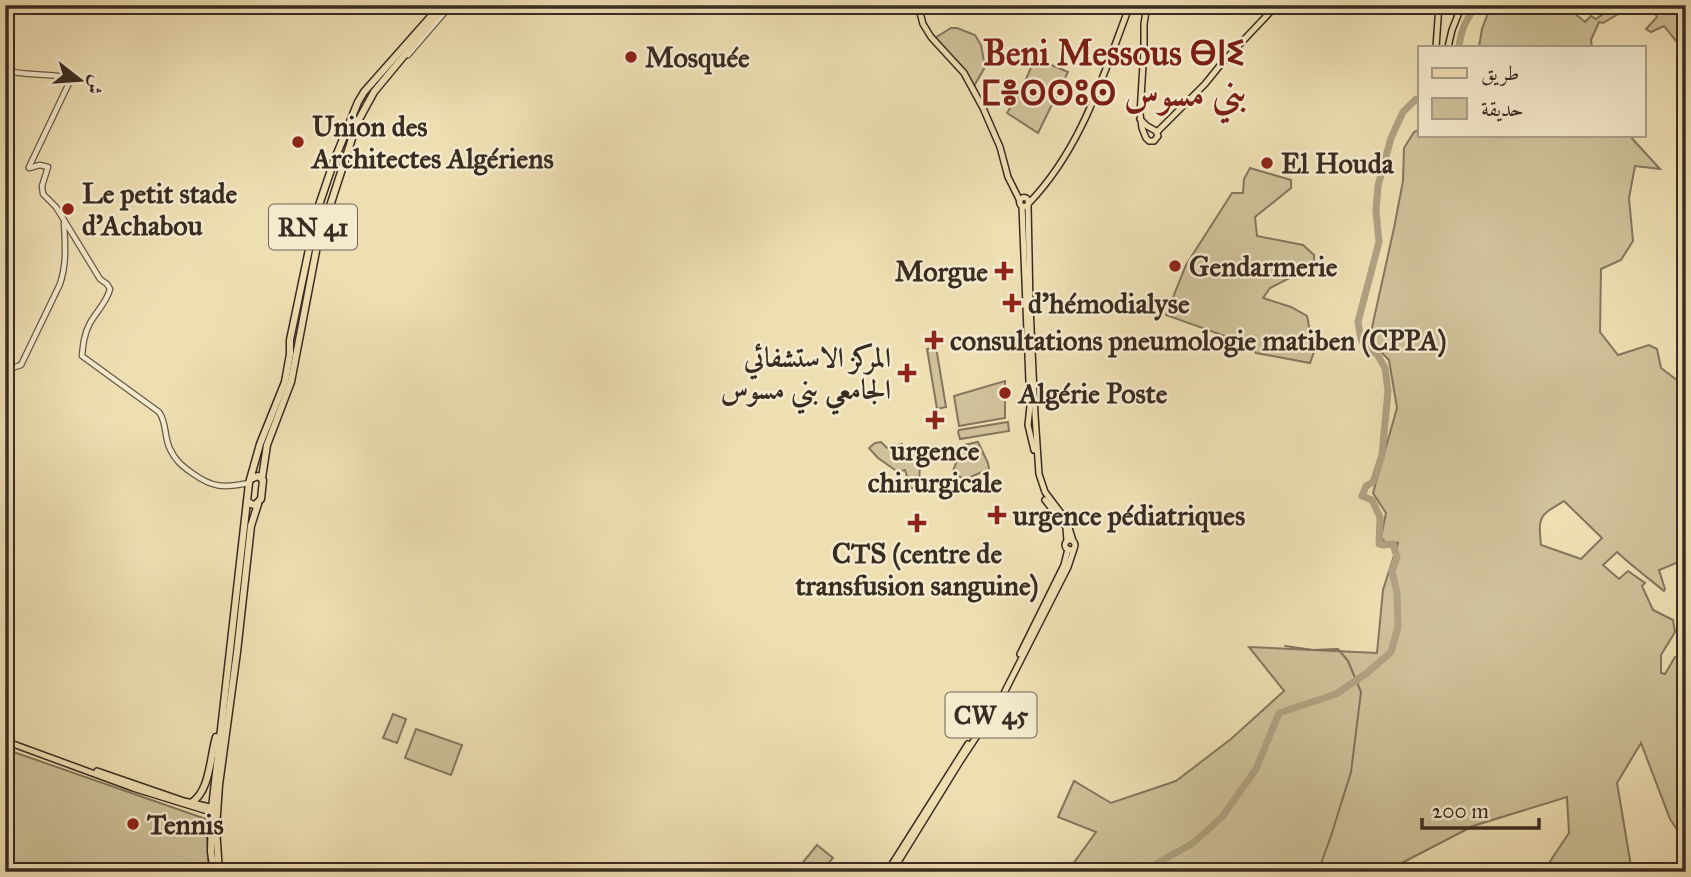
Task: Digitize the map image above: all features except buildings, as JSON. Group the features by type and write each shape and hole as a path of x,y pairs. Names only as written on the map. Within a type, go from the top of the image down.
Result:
{"highway":[{"name":"RN 41","path":"262,478 267,445 291,382 317,246 361,115 399,58 444,5"},
{"name":"RN 41","path":"250,481 260,444 285,379 290,340 314,223 328,178 361,96 399,58"},
{"path":"317,246 318,231 334,181 333,177 328,178"},
{"path":"215,811 251,526 262,493 262,478 256,476 250,481 247,497 221,722 215,811 216,872"},
{"path":"247,497 253,505 258,504"},
{"path":"191,803 198,799 204,790 221,722"}],"main road":[{"path":"918,5 926,29 964,73 973,89 994,132 1012,184 1025,202 1037,195 1048,182 1076,139 1130,5"},
{"path":"1147,5 1140,119 1147,140 1153,141 1157,138 1157,132 1278,5"},
{"path":"1436,46 1439,5"},
{"path":"1448,46 1462,5"},
{"path":"1140,119 1157,132"},
{"path":"1145,134 1151,128"},
{"name":"CW 45","path":"890,872 1000,701 1068,567 1071,549 1076,545 1070,541 1068,524 1043,488 1033,429 1030,406 1025,202"},
{"path":"5,740 133,788 215,811"},
{"path":"5,740 215,811"}],"street":[{"path":"5,70 21,74 62,76 69,81 29,168 40,165 48,167 42,186 43,192 56,207 100,279 110,289 108,297 85,334 82,356 159,412 170,448 181,465 207,484 234,486 250,481"},
{"path":"5,362 15,367 20,366 60,284 65,262 64,222"},
{"path":"234,486 247,497"}],"green space":[{"path":"1491,5 1564,5 1585,22 1591,16 1596,19 1610,9 1620,13 1603,23 1599,22 1591,40 1592,46 1479,46"},
{"path":"1611,5 1682,5 1681,13 1686,14 1686,50 1684,51 1664,26 1651,32 1646,29 1657,17 1654,11 1623,11"},
{"path":"951,28 975,35 981,45 985,67 974,86 935,38"},
{"path":"1035,58 1068,72 1038,133 1007,113 1021,91"},
{"path":"1418,130 1418,136 1630,136 1660,169 1635,166 1629,198 1633,241 1621,260 1601,269 1600,332 1618,355 1649,345 1657,349 1661,368 1686,387 1686,559 1659,570 1664,591 1617,552 1603,565 1619,579 1628,571 1645,583 1642,586 1653,610 1673,620 1675,632 1661,655 1661,673 1665,674 1675,657 1686,661 1686,843 1670,819 1641,743 1617,783 1632,872 1543,872 1569,833 1567,797 1473,826 1394,867 1393,872 1080,872 1073,864 1096,832 1058,817 1074,781 1111,803 1176,781 1231,739 1284,691 1249,647 1377,653 1383,590 1398,543 1385,542 1381,537 1386,513 1373,493 1397,408 1389,360 1374,345 1371,332 1403,181 1404,148","holes":["1564,501 1602,538 1581,559 1541,545 1542,518"]},
{"path":"1250,168 1291,180 1291,188 1255,217 1257,236 1303,245 1314,255 1314,262 1307,269 1270,288 1263,298 1291,307 1307,316 1314,352 1310,363 1256,353 1250,345 1166,315 1186,265 1232,193 1243,193 1244,179"},
{"path":"936,347 946,407 937,409 927,349"},
{"path":"1005,381 1005,418 959,426 954,396"},
{"path":"1008,422 1009,431 960,439 958,432 959,430"},
{"path":"881,442 887,448 902,444 903,449 919,448 922,462 919,485 911,489 905,470 898,472 869,448"},
{"path":"978,442 989,469 964,480 953,471 963,445"},
{"path":"393,714 406,719 397,743 383,738"},
{"path":"416,729 462,745 451,775 405,758"},
{"path":"5,749 206,819 209,872 5,872"},
{"path":"817,845 833,858 821,872 795,872"}],"waterway":[{"path":"1459,46 1465,25 1477,5"},
{"path":"1149,872 1156,864 1193,843 1222,817 1256,769 1279,713 1336,694 1367,673 1391,652 1398,627 1397,593 1392,571 1397,557 1393,544 1379,544 1380,517 1372,500 1362,496 1366,486 1373,482 1382,455 1388,391 1385,368 1377,354 1367,349 1361,339 1358,322 1379,242 1376,211 1378,186 1391,138 1403,112 1418,99"},
{"path":"1285,646 1313,650 1338,649 1348,661 1361,692 1351,772 1318,872"}],"place":[{"name":"Mosquée","path":"631,57"},
{"name":"Union des Architectes Algériens","path":"298,142"},
{"name":"El Houda","path":"1267,163"},
{"name":"Le petit stade d'Achabou","path":"68,209"},
{"name":"Gendarmerie","path":"1175,266"},
{"name":"Morgue","path":"1004,271"},
{"name":"d'hémodialyse","path":"1012,303"},
{"name":"consultations pneumologie matiben (CPPA)","path":"934,340"},
{"name":"المركز الاستشفائي الجامعي بني مسوس","path":"907,373"},
{"name":"Algérie Poste","path":"1005,393"},
{"name":"urgence chirurgicale","path":"935,420"},
{"name":"urgence pédiatriques","path":"997,515"},
{"name":"CTS (centre de transfusion sanguine)","path":"917,523"},
{"name":"Tennis","path":"133,824"}],"district":[{"name":"Beni Messous ⴱⵏⵉ ⵎⴻⵙⵙⵓⵙ بني مسوس","path":"1114,73"}]}
